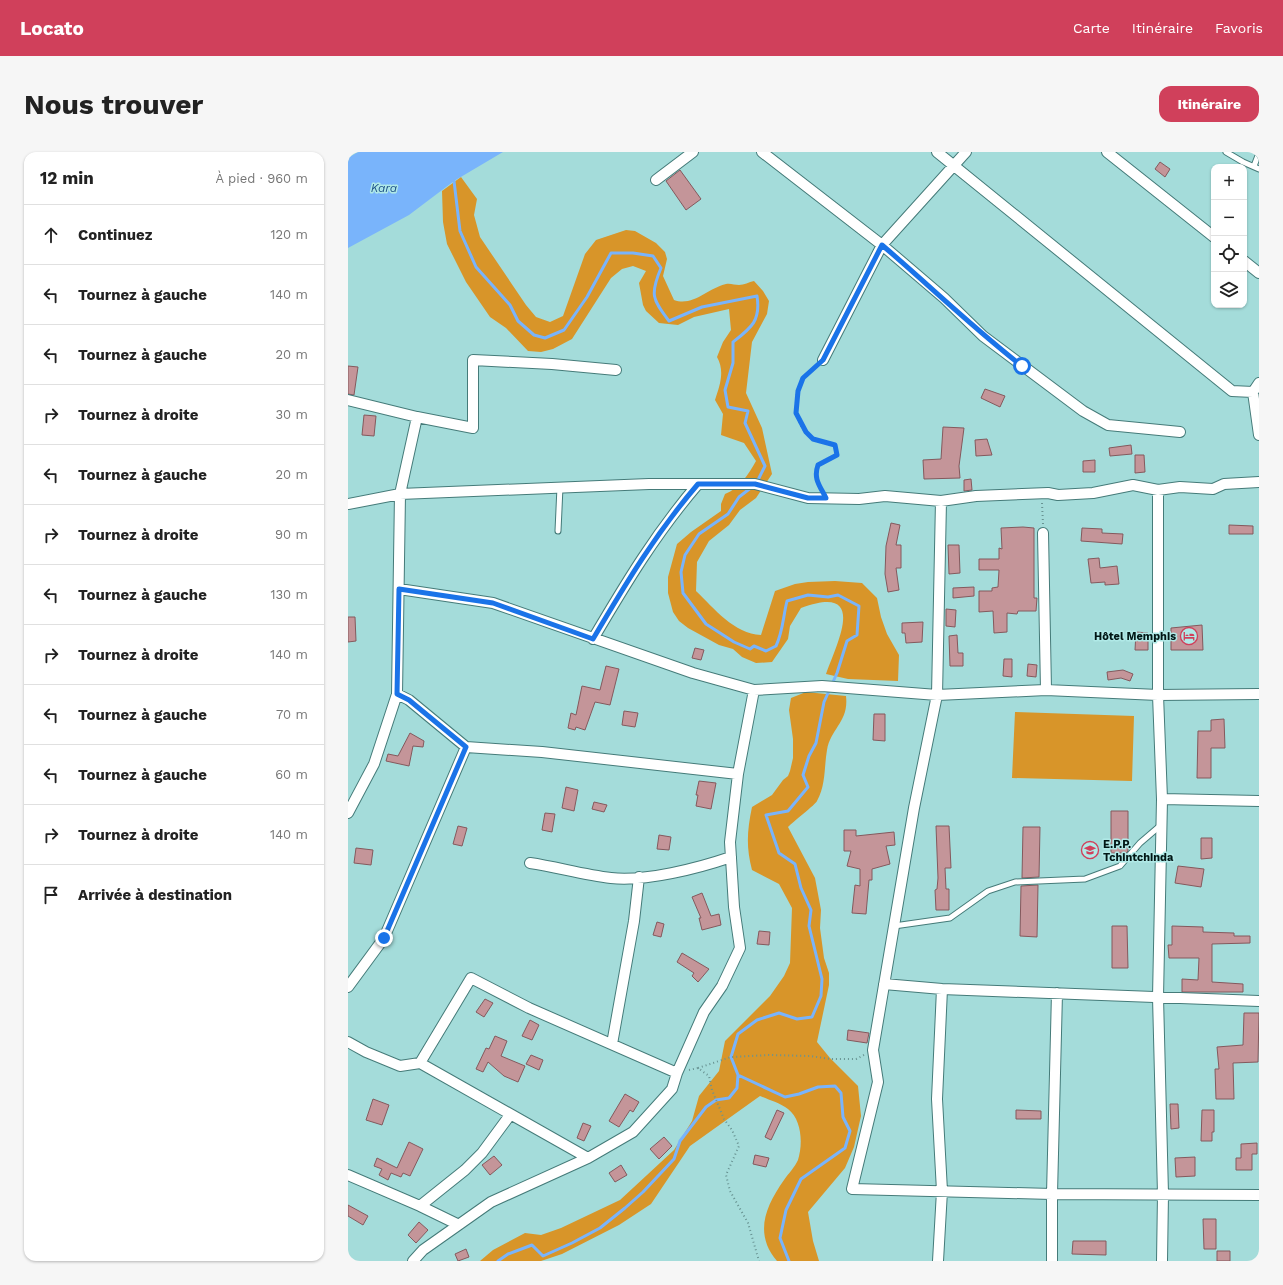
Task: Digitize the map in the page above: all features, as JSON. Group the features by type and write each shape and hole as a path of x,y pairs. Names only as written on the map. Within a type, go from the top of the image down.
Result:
{"street":[{"path":"656,180 693,152"},
{"path":"762,152 882,245 944,298 983,336 1083,411 1108,425 1180,432"},
{"path":"937,152 1232,391 1253,392"},
{"path":"823,360 882,245 955,167 966,152"},
{"path":"1107,152 1213,236"},
{"path":"1247,263 1259,273"},
{"path":"348,400 417,417 473,428 473,360 552,364 616,370"},
{"path":"1259,382 1253,392 1259,435"},
{"path":"348,813 374,764 397,694 400,494 417,417"},
{"path":"348,504 400,494 649,484 755,484 808,498 859,499 886,496 940,501 976,496 1042,493 1058,495 1093,493 1133,485 1158,490 1180,487 1213,489 1224,484 1259,482"},
{"path":"593,639 638,562 676,510 698,484"},
{"path":"1158,490 1158,695 1162,800 1158,997 1163,1194 1162,1261"},
{"path":"940,501 937,695 914,808 873,1050 878,1082 852,1189 1052,1194 1259,1195"},
{"path":"1043,533 1046,690"},
{"path":"399,589 493,603 694,673 754,690 822,686 937,695 1046,690 1158,695 1259,694"},
{"path":"413,1261 423,1250 457,1224 491,1202 588,1158 633,1132 672,1089 704,1012 722,986 740,948 734,908 730,842 738,774 754,690"},
{"path":"397,694 409,700 466,747 542,752 738,774"},
{"path":"348,987 384,938 466,747"},
{"path":"1162,800 1259,802"},
{"path":"530,863 612,878 639,878 699,868 731,857"},
{"path":"612,1044 633,928 639,878"},
{"path":"420,1063 471,978 529,1008 677,1074"},
{"path":"884,984 942,989 1259,1001"},
{"path":"938,1261 942,1191 938,1099 942,989"},
{"path":"1052,1261 1052,1194 1057,993"},
{"path":"348,1042 366,1052 400,1066 420,1063 588,1158"},
{"path":"420,1206 465,1170 482,1153 510,1115"},
{"path":"348,1175 420,1206 457,1224"}],"lane":[{"path":"1226,152 1243,162 1256,167 1259,153"},
{"path":"558,531 560,488"},
{"path":"894,926 950,918 988,891 1015,882 1084,879 1120,866 1140,843 1162,824"}],"path":[{"path":"823,360 803,378 798,391 796,413 801,424 813,439 835,445 837,455 818,465 815,472 816,482 826,498"},
{"path":"1042,493 1043,533"},
{"path":"677,1074 731,1057 769,1055 856,1059 873,1050"},
{"path":"698,1068 709,1076 712,1090 724,1119 732,1130 739,1146 726,1174 730,1191 748,1223 759,1261"}],"shaded area":[{"path":"461,177 477,199 474,215 480,237 526,305 536,317 550,322 563,316 585,254 596,240 626,230 635,231 656,243 665,252 667,259 663,276 674,300 688,301 719,286 726,284 741,285 754,281 763,291 769,301 767,314 752,342 746,393 762,428 772,474 756,498 740,510 729,525 709,541 697,562 696,591 717,612 733,625 751,634 761,635 775,591 795,584 808,582 835,581 862,583 877,598 881,617 887,634 899,655 898,681 848,679 826,674 837,646 843,619 842,609 835,603 822,602 801,608 790,626 788,639 772,662 756,663 742,657 733,649 719,645 688,628 679,621 673,612 668,593 668,577 677,544 691,532 721,511 721,504 725,494 739,485 747,476 756,461 744,443 721,435 723,414 715,400 721,373 721,368 717,357 723,342 731,330 729,309 694,317 678,325 659,323 646,311 643,305 639,283 646,271 633,266 622,269 611,278 572,339 553,349 541,352 528,351 506,328 490,317 466,282 447,244 443,222 442,191"},
{"path":"806,692 846,696 845,712 829,742 820,795 816,803 788,827 815,878 821,910 820,928 824,958 829,973 829,985 817,1042 830,1058 858,1086 861,1116 854,1147 845,1168 808,1212 813,1241 819,1261 777,1261 770,1251 766,1241 764,1231 767,1210 777,1190 798,1160 801,1140 799,1126 793,1114 782,1105 760,1096 690,1146 651,1204 619,1225 562,1254 541,1261 480,1261 493,1250 525,1233 541,1235 561,1228 620,1200 674,1150 692,1121 699,1096 719,1071 725,1041 770,996 784,976 790,963 792,908 779,884 752,870 748,846 748,831 752,807 772,795 783,780 788,776 793,758 793,739 789,710 791,698"},
{"path":"1015,712 1134,716 1132,781 1012,778"}],"water":[{"name":"Kara","path":"358,152 503,152 454,181 409,215 348,248 348,158"}],"building":[{"path":"1160,162 1170,169 1165,177 1155,169"},
{"path":"680,170 701,199 686,210 666,181"},
{"path":"348,366 358,367 354,395 348,394"},
{"path":"985,389 1005,396 1000,407 981,398"},
{"path":"364,415 376,416 374,436 362,435"},
{"path":"943,427 964,428 959,466 960,478 924,479 923,460 941,459"},
{"path":"987,439 992,455 976,456 975,440"},
{"path":"1131,445 1132,454 1110,456 1109,448"},
{"path":"1135,455 1144,455 1145,472 1135,473"},
{"path":"1095,460 1095,472 1083,472 1083,461"},
{"path":"971,479 972,490 964,491 964,480"},
{"path":"891,523 900,525 896,545 901,545 901,568 896,568 899,590 888,592 885,574 886,546"},
{"path":"1229,525 1253,526 1253,534 1229,534"},
{"path":"1001,528 1034,528 1034,598 1037,598 1036,611 1018,611 1017,614 1007,613 1007,632 994,633 993,611 979,612 979,591 992,591 992,588 998,587 999,570 979,570 979,559 999,559 999,548 1002,549"},
{"path":"1082,528 1102,529 1102,533 1123,534 1122,544 1081,541"},
{"path":"948,545 959,545 960,573 949,574"},
{"path":"1099,558 1100,568 1117,566 1119,584 1105,585 1105,582 1091,583 1088,559"},
{"path":"974,587 974,596 953,598 953,588"},
{"path":"946,609 956,610 955,627 946,626"},
{"path":"348,617 355,617 356,641 348,642"},
{"path":"923,622 922,642 906,643 905,633 902,633 902,623"},
{"path":"1202,625 1203,650 1171,650 1171,628"},
{"path":"1136,632 1148,633 1148,650 1135,650"},
{"path":"957,635 958,653 963,653 963,666 950,666 949,636"},
{"path":"695,648 704,650 701,660 692,658"},
{"path":"1004,659 1012,659 1012,677 1003,676"},
{"path":"1028,664 1037,665 1036,677 1027,676"},
{"path":"606,666 619,669 610,705 595,702 585,730 576,727 575,730 568,728 571,713 576,715 582,686 600,690"},
{"path":"1123,670 1133,674 1130,681 1121,678 1108,680 1107,672"},
{"path":"624,711 638,713 635,727 622,725"},
{"path":"874,714 885,714 885,741 873,740"},
{"path":"1224,719 1225,748 1211,748 1211,778 1197,778 1198,731 1211,731 1211,720"},
{"path":"410,733 424,741 423,747 413,746 409,766 386,761 388,754 398,756"},
{"path":"699,781 716,783 711,809 696,806 698,795 696,795"},
{"path":"566,787 578,790 574,811 562,808"},
{"path":"594,802 607,805 604,812 592,809"},
{"path":"1111,811 1128,811 1128,851 1126,853 1111,853"},
{"path":"545,813 555,814 552,832 542,830"},
{"path":"458,826 467,828 462,846 453,844"},
{"path":"936,826 949,826 951,868 945,868 946,889 949,889 949,910 936,910 935,890 937,889 938,878"},
{"path":"1023,827 1040,827 1039,877 1022,878"},
{"path":"844,830 856,830 856,836 894,832 895,845 886,846 890,864 872,869 872,880 869,880 866,914 852,913 855,885 860,886 860,869 847,866 851,851 844,851"},
{"path":"659,835 671,837 669,850 657,849"},
{"path":"1201,838 1212,838 1212,858 1201,859"},
{"path":"356,848 373,850 371,865 354,863"},
{"path":"1178,866 1204,869 1201,887 1175,883"},
{"path":"1038,885 1037,937 1020,936 1021,886"},
{"path":"702,893 711,916 719,914 721,925 702,930 699,918 701,918 692,897"},
{"path":"657,922 664,924 661,937 653,935"},
{"path":"1112,926 1127,926 1128,968 1112,968"},
{"path":"1172,926 1203,927 1203,932 1234,933 1234,936 1250,936 1250,943 1212,944 1212,982 1243,984 1243,992 1182,992 1182,979 1198,980 1199,958 1169,958 1168,945 1172,945"},
{"path":"759,931 770,932 769,945 757,944"},
{"path":"682,953 709,969 698,982 692,976 694,973 677,962"},
{"path":"485,999 493,1003 484,1017 476,1012"},
{"path":"1244,1013 1259,1013 1258,1062 1233,1063 1234,1099 1216,1099 1215,1069 1219,1069 1217,1047 1243,1045"},
{"path":"530,1020 539,1025 532,1040 522,1036"},
{"path":"848,1030 869,1033 867,1043 847,1040"},
{"path":"495,1036 507,1041 501,1056 525,1066 518,1082 504,1076 488,1062 483,1072 476,1069 486,1048 489,1049"},
{"path":"531,1055 543,1060 539,1070 526,1064"},
{"path":"625,1094 639,1102 633,1112 630,1110 619,1127 609,1121"},
{"path":"373,1099 389,1105 382,1125 366,1120"},
{"path":"1170,1104 1178,1104 1179,1128 1171,1129"},
{"path":"777,1110 784,1113 771,1140 765,1137"},
{"path":"1016,1110 1041,1111 1041,1119 1016,1119"},
{"path":"1202,1110 1214,1110 1214,1132 1212,1132 1212,1141 1201,1141"},
{"path":"583,1123 591,1126 584,1141 577,1138"},
{"path":"664,1137 672,1146 659,1159 650,1149"},
{"path":"409,1142 423,1149 410,1176 403,1173 401,1177 391,1173 388,1180 379,1175 382,1169 374,1166 377,1158 397,1168"},
{"path":"1257,1143 1257,1154 1252,1154 1252,1170 1236,1170 1236,1158 1241,1158 1241,1144"},
{"path":"755,1155 769,1158 766,1167 753,1164"},
{"path":"494,1156 502,1165 490,1175 482,1165"},
{"path":"1195,1157 1195,1176 1176,1177 1175,1158"},
{"path":"621,1165 627,1175 615,1182 609,1173"},
{"path":"348,1205 368,1216 363,1225 348,1216"},
{"path":"1203,1219 1216,1219 1216,1249 1204,1249"},
{"path":"419,1222 428,1230 416,1243 408,1235"},
{"path":"1073,1241 1106,1241 1106,1255 1072,1254"},
{"path":"466,1249 469,1257 458,1261 455,1254"},
{"path":"1217,1251 1230,1251 1230,1261 1217,1261"}],"waterway":[{"path":"454,181 460,231 476,267 510,305 518,321 534,335 545,338 564,330 587,297 611,253 633,253 653,256 661,268 655,284 654,296 659,307 669,321 702,307 757,296 758,305 756,318 750,328 733,342 733,363 725,390 728,407 748,411 745,423 765,466 757,482"},
{"path":"752,487 739,497 728,514 699,534 685,555 681,572 683,593 706,624 734,642 750,649 754,646 766,651 776,646 782,629 787,601 808,595 828,597 838,595 859,606 857,635 847,641 837,673 824,702 816,743 809,756 803,775 808,787 788,811 766,815 779,853 795,864 801,888 811,910 809,926 822,979 821,996 812,1017 797,1019 779,1013 757,1020 738,1034 731,1057 738,1075 785,1097 818,1087 835,1086 841,1093 843,1117 850,1131 845,1148 801,1179 786,1210 780,1238 789,1261"},
{"path":"498,1261 508,1254 532,1245 543,1256 600,1228 643,1192 674,1159 680,1141 706,1107 716,1100 729,1098 737,1088 738,1075"}],"place":[{"name":"Hôtel Memphis","path":"1189,636"},
{"name":"E.P.P. Tchintchinda","path":"1090,850"}],"route":[{"path":"384,938 466,747 409,700 397,694 399,589 493,603 593,639 638,562 676,510 698,484 755,484 808,498 826,498 821,487 816,482 815,472 818,465 837,455 835,445 813,439 806,432 796,413 798,391 803,378 823,360 882,245 944,298 983,336 1022,366"}]}
